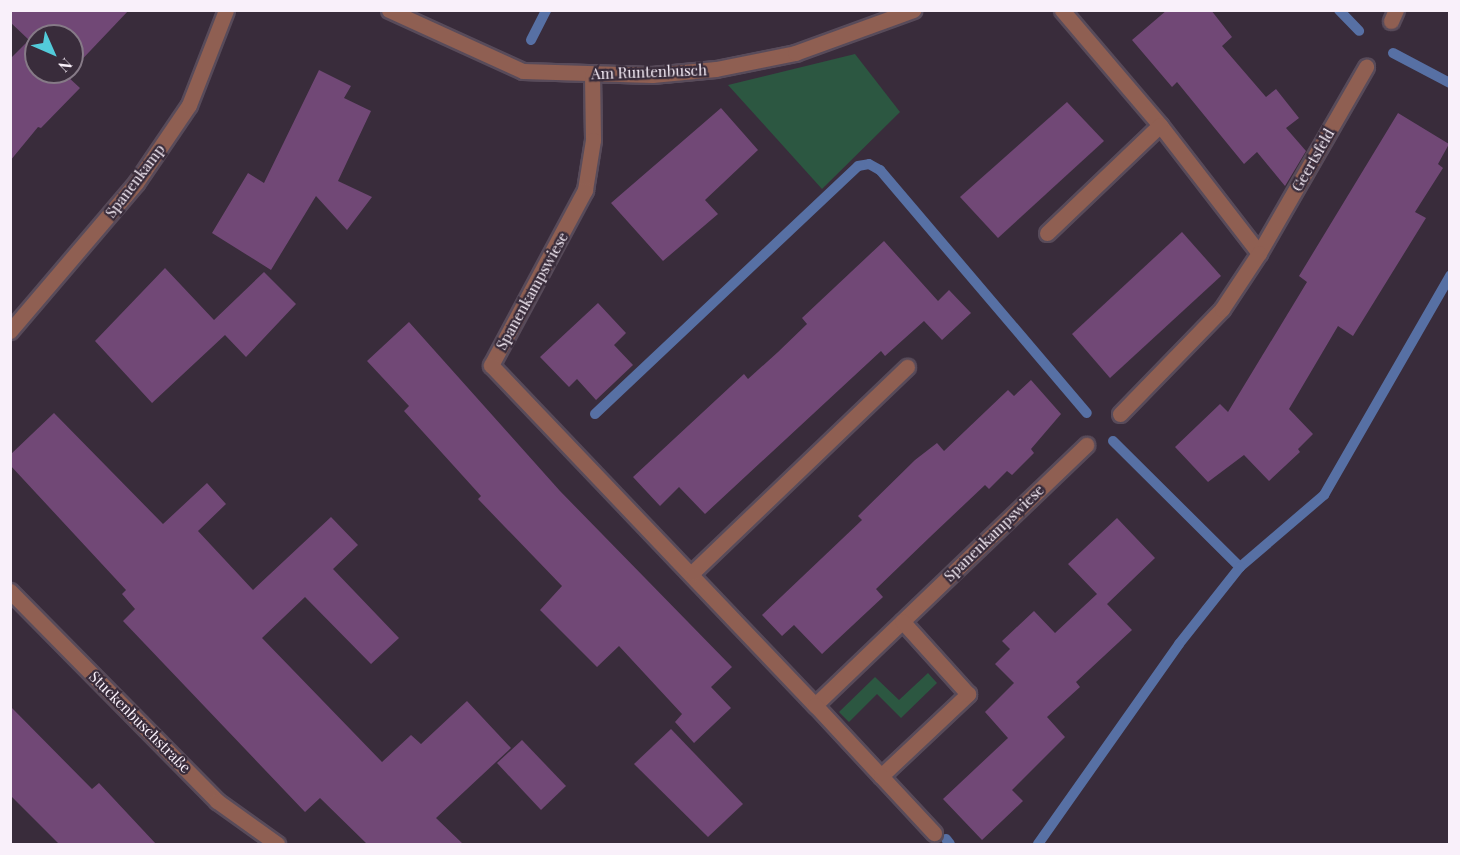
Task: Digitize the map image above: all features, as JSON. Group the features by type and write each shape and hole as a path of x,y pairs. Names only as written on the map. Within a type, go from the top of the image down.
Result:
{"street":[{"name":"Spanenkamp","path":"10,331 136,183 189,105 226,10"},
{"name":"Am Runtenbusch","path":"389,10 523,72 592,75 716,69 795,53 913,10"},
{"path":"1062,10 1160,125 1259,253"},
{"name":"Geertsfeld","path":"1120,414 1222,309 1259,253 1366,67"},
{"name":"Spanenkampswiese","path":"592,75 593,140 585,189 490,365 692,573 934,833"},
{"path":"1047,233 1160,125"},
{"path":"692,573 907,367"},
{"name":"Spanenkampswiese","path":"815,705 1086,445"},
{"name":"Stuckenbuschstraße","path":"10,591 217,801 276,844"},
{"path":"880,776 968,694 902,621"}],"green space":[{"path":"855,54 900,112 822,189 728,85"},
{"path":"928,673 937,683 901,718 877,694 849,722 839,712 875,677 899,700"}],"building":[{"path":"10,10 129,10 84,57 84,24 24,24 24,35 10,22"},
{"path":"1167,10 1211,10 1232,37 1222,46 1266,97 1276,89 1299,118 1286,128 1306,151 1285,186 1257,152 1244,164 1177,82 1172,87 1132,40"},
{"path":"24,45 24,84 76,84 80,88 41,128 38,127 10,161 10,59"},
{"path":"319,70 351,86 344,98 371,111 338,181 372,197 347,230 316,196 271,270 212,233 248,173 264,183"},
{"path":"1067,102 1104,141 998,238 960,197"},
{"path":"721,108 758,150 705,200 718,214 663,261 611,203"},
{"path":"1398,113 1449,144 1438,164 1443,168 1415,212 1426,218 1353,336 1338,326 1289,409 1313,434 1298,449 1300,452 1269,481 1244,455 1208,482 1175,447 1220,404 1228,412 1307,282 1299,276"},
{"path":"1182,232 1221,276 1110,378 1072,334"},
{"path":"884,241 938,301 949,290 971,313 942,340 924,321 885,356 881,351 705,514 679,487 660,506 633,477 744,374 748,379 778,352 807,324 802,318"},
{"path":"165,268 214,320 264,272 296,304 246,357 225,335 152,403 95,341"},
{"path":"598,303 626,333 614,345 633,365 596,400 577,379 569,387 540,357"},
{"path":"409,322 560,491 732,667 711,687 731,708 694,743 675,722 682,714 619,646 597,667 540,610 562,586 478,499 481,496 404,411 409,406 367,361"},
{"path":"1031,380 1061,414 1031,449 1034,453 1012,475 1007,471 989,489 985,485 930,537 876,589 883,597 822,654 794,625 782,636 762,615 862,520 858,516 915,460 937,443 944,451 1008,390 1014,396"},
{"path":"54,413 163,524 207,483 226,504 198,531 253,590 331,517 358,545 333,569 399,638 371,664 305,597 262,638 382,762 411,735 421,744 467,701 511,748 436,818 463,844 367,844 320,798 305,812 123,621 135,609 122,594 126,590 10,465 10,455"},
{"path":"1117,518 1155,558 1107,604 1132,630 1076,682 1080,687 1047,717 1065,737 1012,790 1023,801 982,840 943,799 1008,738 985,712 1014,683 995,664 1010,649 1002,641 1034,611 1055,633 1097,594 1068,564"},
{"path":"10,706 92,789 99,783 156,844 59,844 10,795"},
{"path":"671,729 743,804 708,837 634,764"},
{"path":"522,740 566,786 541,810 497,763"}],"waterway":[{"path":"531,40 546,10"},
{"path":"1339,10 1359,31"},
{"path":"1393,53 1450,83"},
{"path":"595,414 858,166 869,164 880,170 1087,413"},
{"path":"1113,441 1240,567 1324,495 1450,276"},
{"path":"1038,844 1179,644 1240,567"},
{"path":"946,839 950,844"}]}
